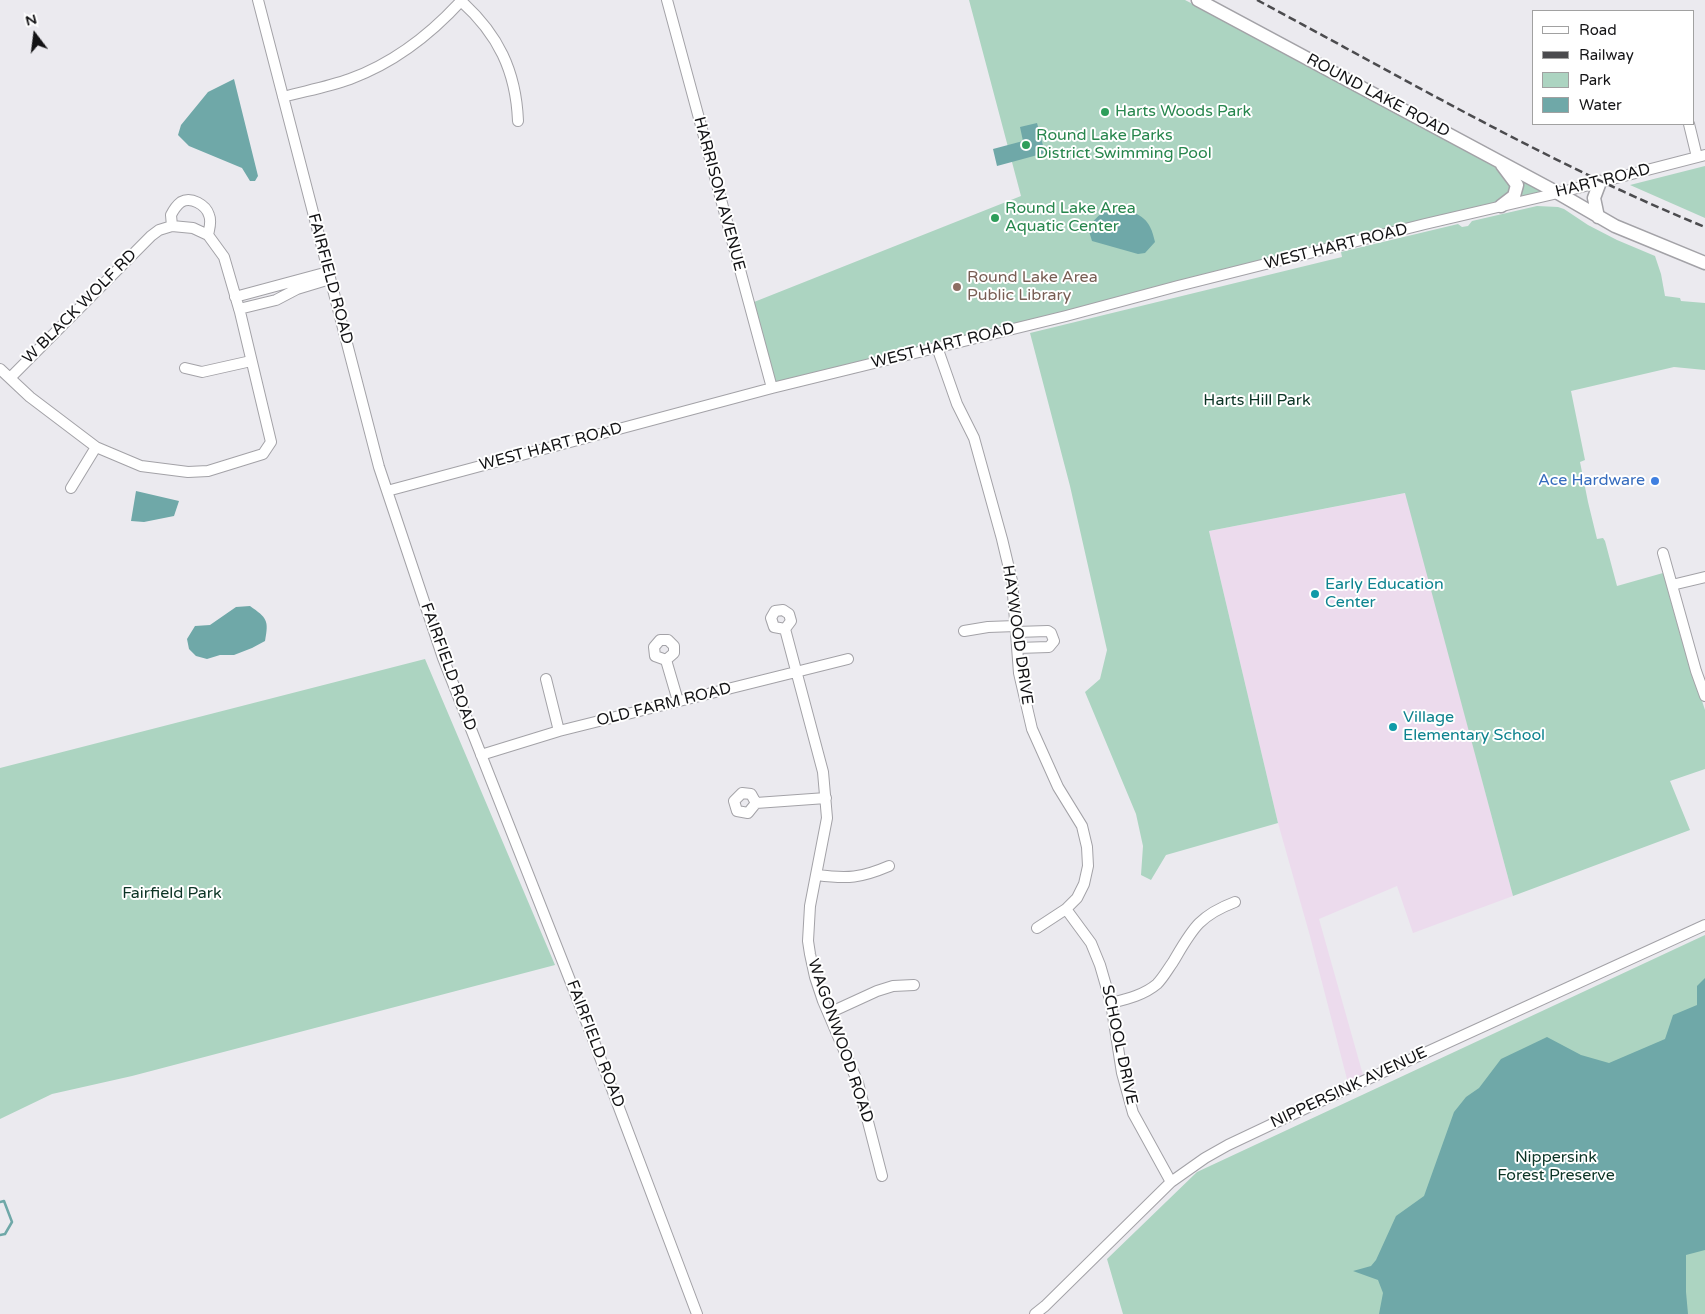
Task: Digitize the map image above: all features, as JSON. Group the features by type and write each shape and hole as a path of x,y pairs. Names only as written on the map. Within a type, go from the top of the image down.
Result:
{"main road":[{"name":"ROUND LAKE ROAD","path":"1198,0 1558,193 1614,226 1705,263"},
{"path":"1499,161 1517,186 1514,196 1501,206"},
{"path":"1598,217 1594,198 1600,182"}],"street":[{"name":"FAIRFIELD ROAD","path":"258,0 379,467 387,491 443,658 590,1031 697,1314"},
{"path":"283,97 349,79 373,69 414,44 445,19 462,0 477,15 500,48 517,98 518,121"},
{"name":"HARRISON AVENUE","path":"667,0 772,388"},
{"path":"1689,125 1701,156"},
{"name":"HART ROAD","path":"1501,206 1701,156"},
{"path":"0,369 30,397 96,446 141,466 188,472 208,471 263,454 271,442 239,309 224,257 208,235 193,228 172,226 171,214 180,203 191,200 199,203 209,214 211,223 208,235"},
{"name":"WEST HART ROAD","path":"387,491 772,388 1501,206"},
{"name":"W BLACK WOLF RD","path":"10,378 151,236 159,230 172,226"},
{"path":"235,294 330,275"},
{"path":"239,309 276,300 296,289 330,275"},
{"name":"HAYWOOD DRIVE","path":"937,347 957,404 974,438 988,483 1012,581 1019,673 1032,729 1058,787 1082,826 1087,847 1088,866 1084,884 1077,898 1066,909 1037,928"},
{"path":"185,368 202,372 251,361"},
{"path":"71,488 96,446"},
{"path":"1663,553 1701,669 1705,696"},
{"path":"1672,585 1705,577"},
{"path":"964,631 988,627 1048,631 1051,633 1054,641 1049,647 1017,648"},
{"name":"WAGONWOOD ROAD","path":"785,629 823,772 826,798 827,818 810,906 808,941 815,977 860,1089 882,1176"},
{"name":"OLD FARM ROAD","path":"481,755 559,732 848,659"},
{"path":"666,660 678,701"},
{"path":"546,679 559,732"},
{"path":"756,803 826,798"},
{"path":"817,875 854,878 890,866"},
{"path":"1111,1003 1141,994 1157,983 1194,928 1217,909 1235,902"},
{"name":"SCHOOL DRIVE","path":"1066,909 1091,943 1100,965 1111,1003 1122,1073 1133,1113 1171,1182"},
{"name":"NIPPERSINK AVENUE","path":"1035,1314 1171,1182 1228,1145 1705,925"},
{"path":"829,1013 877,991 893,986 914,985"}],"shaded area":[{"path":"1406,493 1513,896 1413,933 1397,886 1319,919 1363,1075 1348,1083 1310,936 1278,823 1209,531"}],"green space":[{"name":"Harts Woods Park","path":"969,0 1185,0 1558,193 772,388 749,304 1021,196"},
{"path":"1705,166 1705,218 1630,185"},
{"name":"Harts Hill Park","path":"1537,206 1564,209 1588,225 1617,240 1655,256 1665,296 1680,298 1681,301 1705,303 1705,370 1674,367 1571,391 1585,460 1580,462 1597,539 1603,538 1605,541 1617,586 1663,573 1680,634 1705,710 1705,769 1670,781 1690,830 1513,896 1405,493 1209,531 1278,823 1166,855 1151,880 1141,875 1143,846 1136,814 1085,692 1100,679 1107,650 1070,486 1030,333 1342,257 1341,252 1458,224 1462,227 1468,226 1472,221"},
{"name":"Fairfield Park","path":"425,659 555,965 132,1076 52,1094 0,1119 0,768"},
{"name":"Nippersink Forest Preserve","path":"1705,935 1705,1314 1123,1314 1107,1259 1197,1172"}],"water":[{"path":"234,79 258,176 255,181 250,181 242,168 189,146 178,135 181,125 208,92"},
{"name":"Round Lake Parks District Swimming Pool","path":"1037,123 1045,153 997,166 993,149 1023,141 1020,127"},
{"path":"1120,206 1139,215 1151,228 1155,242 1145,253 1138,254 1092,241 1088,228 1091,224 1106,211"},
{"path":"136,491 179,501 174,516 144,522 131,521"},
{"path":"250,606 265,620 267,628 265,641 234,655 220,655 207,659 196,656 189,649 187,639 195,626 210,625 236,607"},
{"path":"1705,978 1705,1250 1686,1255 1688,1314 1379,1314 1383,1293 1378,1280 1353,1271 1371,1266 1376,1260 1396,1216 1424,1196 1454,1112 1466,1097 1479,1088 1501,1059 1547,1037 1581,1055 1609,1063 1665,1039 1673,1015 1697,1005 1697,986"}],"waterway":[{"path":"0,1202 4,1201 12,1222 5,1234 0,1235"}],"railway":[{"path":"1257,0 1478,120 1590,176 1705,227"}],"place":[{"name":"Harts Woods Park","path":"1105,112"},
{"name":"Round Lake Parks District Swimming Pool","path":"1026,145"},
{"name":"Round Lake Area Aquatic Center","path":"995,218"},
{"name":"Round Lake Area Public Library","path":"957,287"},
{"name":"Ace Hardware","path":"1655,481"},
{"name":"Early Education Center","path":"1315,594"},
{"name":"Village Elementary School","path":"1393,727"}]}
